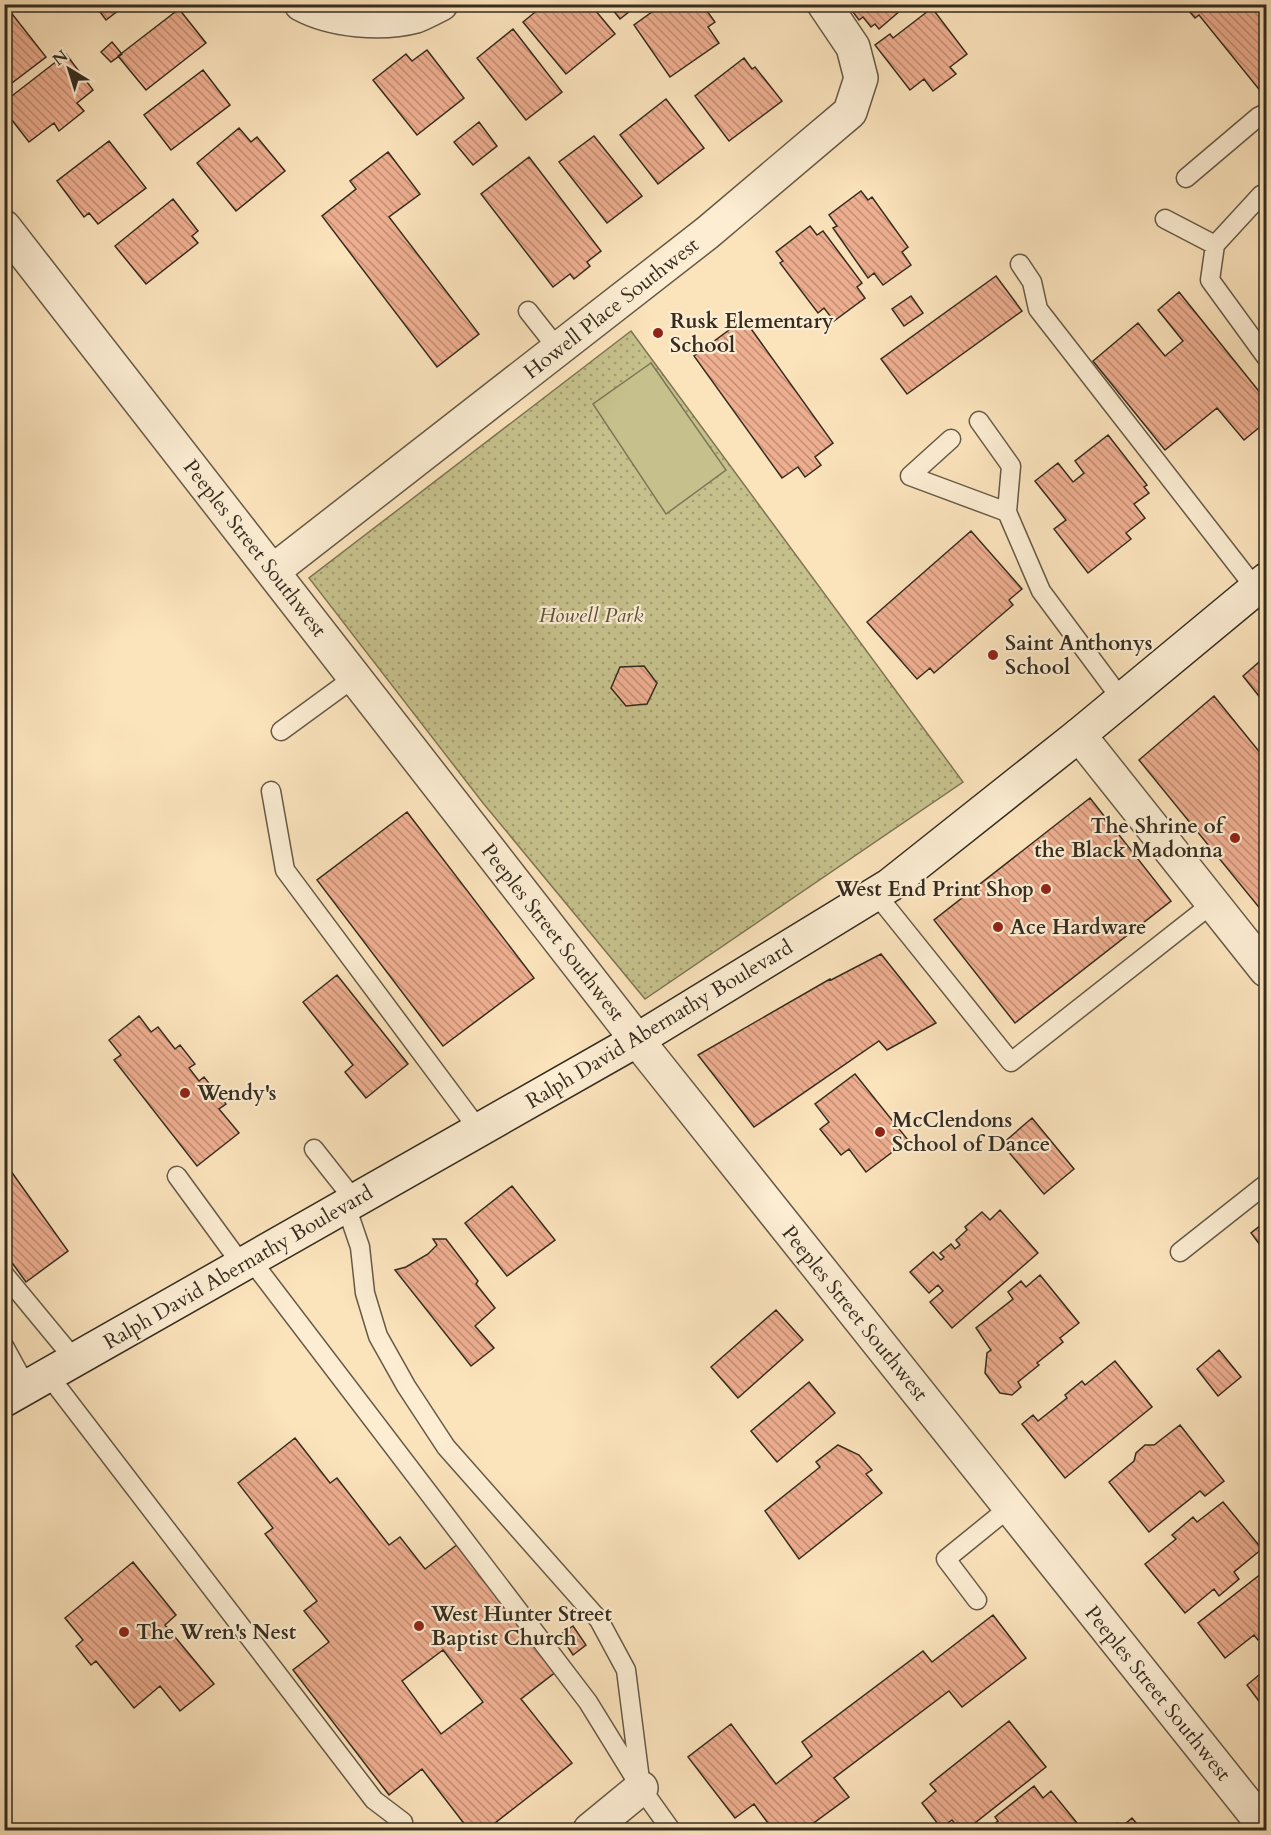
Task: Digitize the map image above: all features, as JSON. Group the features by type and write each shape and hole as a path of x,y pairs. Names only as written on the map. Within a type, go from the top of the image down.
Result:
{"street":[{"path":"301,4 315,12 369,21 416,16 441,4"},
{"name":"Howell Place Southwest","path":"273,571 707,233 850,112 861,78 854,47 824,4"},
{"name":"Peeples Street Southwest","path":"4,227 637,1040 1266,1828"},
{"name":"Ralph David Abernathy Boulevard","path":"39,1381 637,1040 890,885 1079,735 1261,584"},
{"path":"1079,735 1266,970"},
{"path":"590,1830 641,1788"}],"lane":[{"path":"1186,177 1266,112"},
{"path":"1266,192 1215,244 1210,280 1260,335 1266,357"},
{"path":"1165,219 1215,244"},
{"path":"1020,264 1032,282 1038,309 1261,584"},
{"path":"528,311 558,349"},
{"path":"979,420 1011,466 1007,512 1041,591 1122,700"},
{"path":"951,439 910,476 1007,512"},
{"path":"281,730 355,677"},
{"path":"271,791 285,870 479,1130"},
{"path":"876,894 1011,1062 1213,903"},
{"path":"314,1149 351,1203 360,1247 365,1293 378,1335 406,1386 446,1447 599,1620 626,1670 641,1788"},
{"path":"177,1176 247,1262 588,1702 641,1788 671,1830"},
{"path":"1180,1251 1266,1184"},
{"path":"4,1274 39,1381"},
{"path":"4,1346 39,1381 374,1800 403,1822"},
{"path":"977,1600 946,1559 1010,1507"}],"green space":[{"name":"Howell Park","path":"631,331 963,782 645,999 483,803 309,578"},
{"path":"651,363 726,470 666,514 593,404"}],"building":[{"path":"94,4 127,4 106,20"},
{"path":"545,4 590,4 615,34 566,74 523,22"},
{"path":"608,4 639,4 620,19"},
{"path":"663,4 702,4 715,22 708,27 719,43 670,77 634,25"},
{"path":"847,4 908,4 879,29 875,24 871,27 863,17 859,20"},
{"path":"1183,4 1266,4 1266,98 1199,15 1195,18"},
{"path":"932,8 967,54 950,67 956,74 933,91 924,79 910,90 875,45 890,34 893,38"},
{"path":"179,9 206,43 146,90 118,56"},
{"path":"9,10 46,57 4,89 4,13"},
{"path":"513,29 562,92 526,120 477,58"},
{"path":"112,42 122,54 111,62 101,52"},
{"path":"427,50 464,98 417,135 373,80 406,54 412,61"},
{"path":"66,54 93,90 77,103 84,111 59,131 54,123 29,142 4,110 4,102"},
{"path":"744,58 752,69 755,67 782,101 729,141 695,96"},
{"path":"203,70 230,105 171,150 144,115"},
{"path":"666,99 704,148 658,184 620,135"},
{"path":"479,122 497,146 473,165 454,142"},
{"path":"239,128 251,142 257,137 285,171 236,211 197,163"},
{"path":"594,136 642,196 607,223 559,162"},
{"path":"109,141 146,188 98,224 89,213 84,217 57,181"},
{"path":"388,152 420,194 389,217 479,334 437,367 322,216 356,189 350,181"},
{"path":"529,157 601,251 587,262 590,266 574,279 570,274 553,287 481,194"},
{"path":"861,191 868,200 872,197 908,247 902,252 911,265 883,285 874,273 868,278 833,228 837,226 829,215"},
{"path":"173,199 198,231 192,236 198,243 146,284 115,246"},
{"path":"810,226 817,235 823,231 862,283 857,287 865,298 834,321 824,308 818,313 780,263 783,261 776,252"},
{"path":"996,276 1022,311 907,394 881,359"},
{"path":"1179,292 1266,400 1266,422 1244,440 1217,408 1165,450 1093,361 1138,323 1165,356 1183,341 1158,310"},
{"path":"911,296 923,313 904,326 892,309"},
{"path":"744,319 833,443 815,457 821,465 805,477 798,467 782,478 694,356"},
{"path":"1108,435 1147,485 1144,487 1149,493 1134,504 1145,518 1126,533 1131,539 1088,573 1054,529 1066,520 1035,481 1058,463 1073,482 1084,473 1075,461"},
{"path":"971,531 1022,589 1009,600 1013,605 934,673 930,668 917,679 867,622"},
{"path":"1266,656 1266,705 1243,676"},
{"path":"644,666 657,683 647,704 626,706 611,688 620,667"},
{"name":"The Shrine of the Black Madonna","path":"1214,696 1266,760 1266,916 1139,760"},
{"path":"1090,798 1171,901 1015,1023 934,920"},
{"path":"407,812 534,978 443,1046 317,880"},
{"path":"881,954 936,1023 887,1050 879,1041 754,1127 698,1055 830,979"},
{"path":"337,975 408,1064 366,1098 345,1072 353,1065 303,1002"},
{"path":"139,1016 151,1032 158,1027 175,1049 180,1045 195,1064 189,1068 199,1081 204,1077 226,1104 219,1109 239,1133 197,1166 114,1060 121,1055 109,1040"},
{"path":"855,1074 908,1140 866,1172 849,1149 841,1155 820,1129 829,1122 815,1104"},
{"path":"1032,1118 1074,1169 1044,1194 1002,1144"},
{"path":"8,1167 68,1251 26,1282 4,1252 4,1170"},
{"path":"512,1186 555,1240 507,1276 465,1223"},
{"path":"1000,1210 1038,1253 952,1328 930,1302 943,1291 938,1285 929,1293 910,1272 933,1252 941,1260 944,1257 940,1253 951,1244 955,1249 960,1245 956,1240 967,1230 965,1227 982,1212 990,1220"},
{"path":"1266,1221 1266,1253 1251,1233"},
{"path":"433,1239 446,1239 495,1308 475,1326 494,1348 471,1366 395,1270 406,1267 428,1254 437,1245"},
{"path":"1040,1275 1079,1323 1060,1338 1063,1342 1018,1382 1021,1387 1012,1395 1000,1393 985,1373 987,1353 991,1350 976,1328 1013,1299 1008,1292 1021,1281 1026,1287"},
{"path":"776,1310 803,1340 738,1398 711,1367"},
{"path":"1219,1350 1241,1377 1218,1396 1197,1369"},
{"path":"1115,1361 1152,1407 1065,1478 1022,1424 1033,1415 1038,1421 1067,1398 1065,1395 1082,1381 1085,1385"},
{"path":"809,1382 835,1413 777,1462 751,1431"},
{"path":"1180,1425 1224,1481 1205,1496 1200,1491 1149,1532 1109,1482 1134,1461 1136,1453 1145,1445 1154,1445"},
{"name":"West Hunter Street Baptist Church","path":"295,1438 330,1483 337,1478 389,1545 400,1537 425,1569 458,1544 557,1671 521,1699 572,1763 486,1830 469,1830 422,1769 389,1795 293,1670 329,1642 304,1611 317,1601 265,1534 273,1528 238,1483","holes":["443,1650 483,1702 441,1734 402,1681"]},
{"path":"838,1445 859,1455 872,1470 866,1474 882,1493 799,1559 765,1511 820,1467 816,1462"},
{"path":"1223,1502 1262,1549 1234,1572 1239,1579 1219,1596 1214,1589 1185,1613 1145,1564 1176,1539 1172,1535 1193,1517 1197,1522"},
{"name":"The Wren's Nest","path":"133,1562 176,1615 165,1625 214,1684 180,1711 160,1686 134,1708 96,1661 91,1665 76,1646 83,1640 65,1618"},
{"path":"1266,1570 1266,1633 1258,1640 1254,1635 1225,1658 1198,1623"},
{"path":"993,1615 1026,1658 962,1707 949,1691 834,1778 849,1797 804,1830 773,1830 754,1804 735,1818 688,1757 731,1724 776,1784 812,1756 802,1742 923,1651 932,1662"},
{"path":"573,1626 586,1645 573,1655 560,1635"},
{"path":"1266,1669 1266,1700 1261,1704 1247,1685"},
{"path":"1009,1721 1046,1767 966,1830 960,1830 952,1820 941,1828 922,1803 936,1791 930,1784"},
{"path":"1034,1786 1043,1798 1051,1791 1077,1823 1068,1830 987,1830 998,1821 995,1817"},
{"path":"1132,1818 1142,1830 1107,1830 1117,1823 1120,1828"}],"place":[{"name":"Rusk Elementary School","path":"658,333"},
{"name":"Saint Anthonys School","path":"993,655"},
{"name":"The Shrine of the Black Madonna","path":"1235,838"},
{"name":"West End Print Shop","path":"1046,889"},
{"name":"Ace Hardware","path":"998,927"},
{"name":"Wendy's","path":"185,1093"},
{"name":"McClendons School of Dance","path":"880,1132"},
{"name":"West Hunter Street Baptist Church","path":"419,1626"},
{"name":"The Wren's Nest","path":"124,1632"}]}
